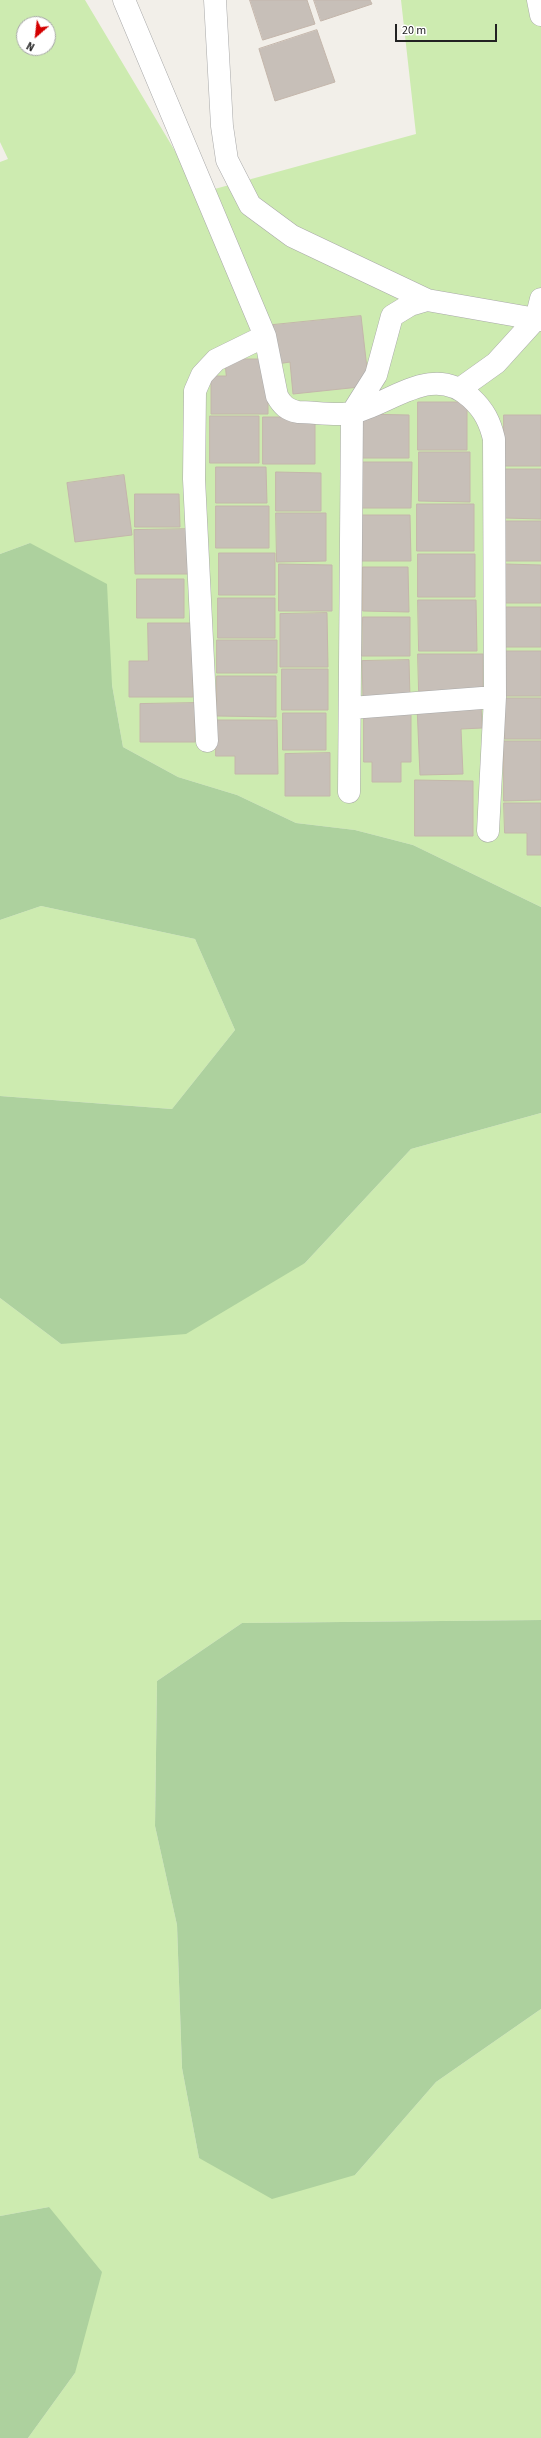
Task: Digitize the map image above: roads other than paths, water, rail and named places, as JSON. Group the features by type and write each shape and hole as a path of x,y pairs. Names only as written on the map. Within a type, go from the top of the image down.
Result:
{"street":[{"path":"124,0 265,336 277,396 281,404 290,410 298,412 352,413 414,387 434,383 461,388 484,411 494,439 495,697 488,831"},
{"path":"214,0 222,126 227,160 250,205 292,236 427,300 539,313"},
{"path":"538,0 541,15"},
{"path":"349,792 351,708 352,413 376,375 392,316 410,305 427,300"},
{"path":"461,388 496,363 539,313"},
{"path":"207,742 194,479 195,391 202,375 216,360 265,336"},
{"path":"351,708 495,697"}]}
